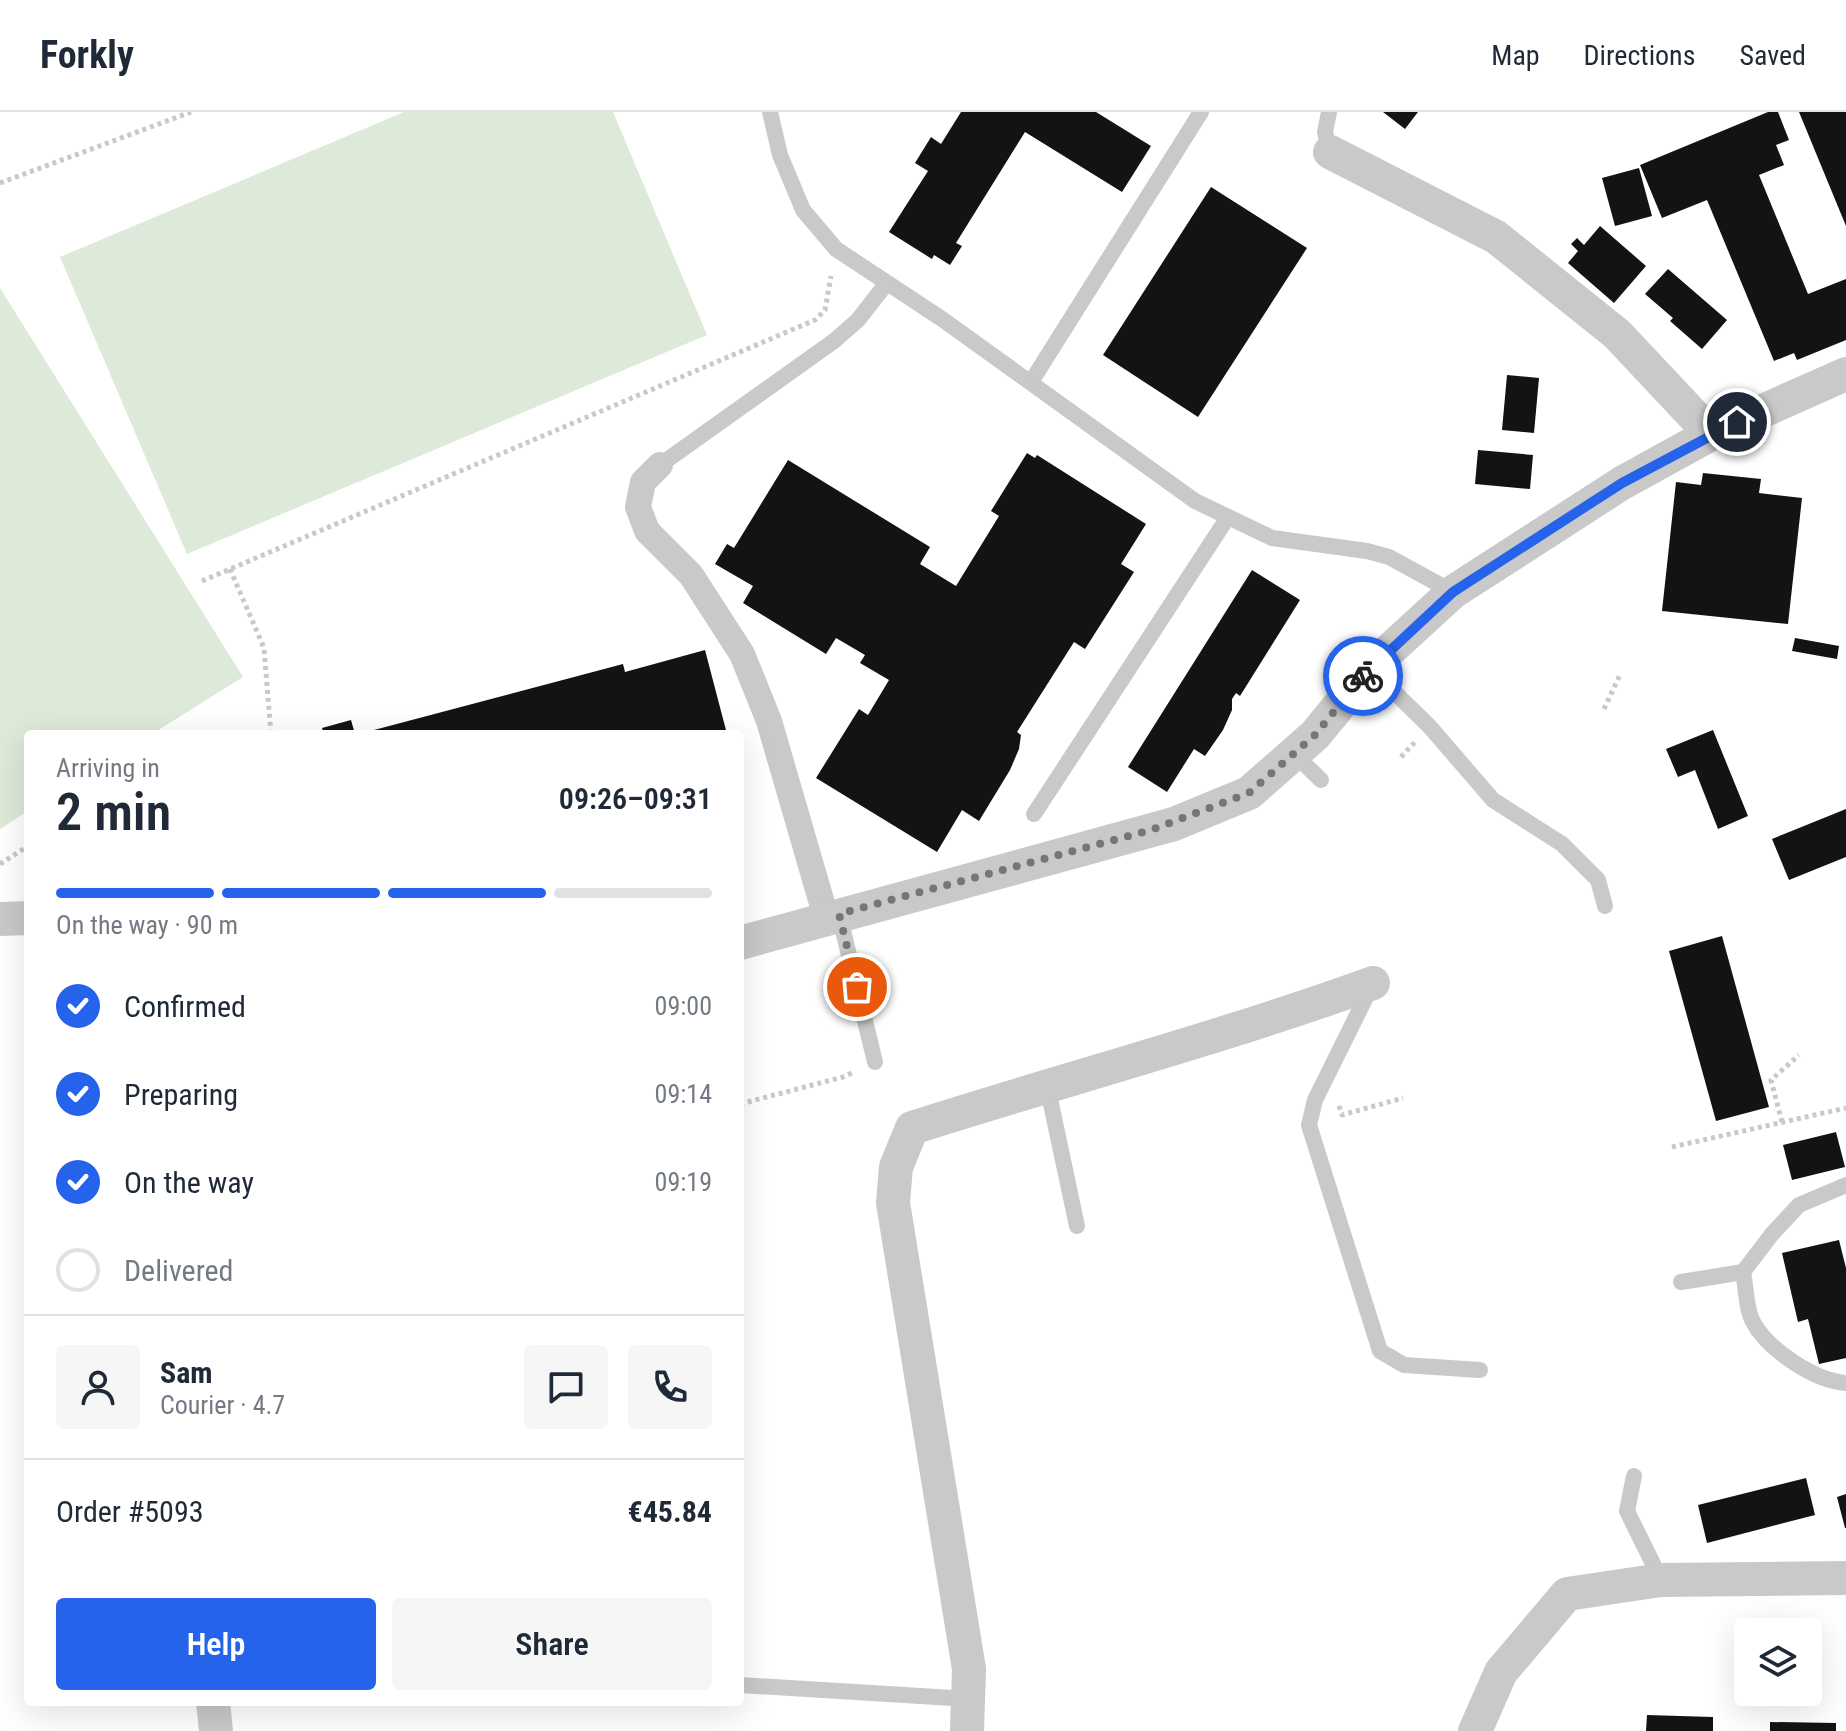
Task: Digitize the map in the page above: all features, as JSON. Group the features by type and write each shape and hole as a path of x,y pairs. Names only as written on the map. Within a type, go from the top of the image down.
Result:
{"street":[{"path":"1330,152 1496,237 1617,334 1711,434"},
{"path":"744,942 1174,824 1249,793 1315,735 1370,668 1453,592 1622,483 1711,434 1846,374"},
{"path":"660,465 643,482 638,507 647,531 691,575 742,654 769,721 833,916"},
{"path":"0,919 24,918"},
{"path":"968,1715 969,1669 893,1203 896,1167 912,1128 1047,1085 1116,1067 1373,983"},
{"path":"1475,1731 1501,1672 1567,1594 1661,1580 1846,1578"},
{"path":"213,1706 216,1731"}],"lane":[{"path":"770,112 780,155 803,210 836,249 942,319 1195,501 1272,538 1389,557 1453,592"},
{"path":"1031,382 1201,112"},
{"path":"1329,112 1325,132 1330,152"},
{"path":"660,465 834,341 858,320 886,284"},
{"path":"1034,814 1228,517"},
{"path":"1370,668 1430,727 1493,800 1562,844 1598,880 1605,906"},
{"path":"1294,754 1321,780"},
{"path":"833,916 875,1062"},
{"path":"1373,983 1315,1100 1309,1125 1380,1351 1404,1365 1480,1370"},
{"path":"1047,1085 1077,1226"},
{"path":"1681,1282 1743,1272 1799,1205 1846,1185"},
{"path":"1743,1272 1752,1321 1787,1359 1832,1382 1846,1383"},
{"path":"1634,1476 1627,1511 1661,1580"},
{"path":"744,1686 968,1715"}],"path":[{"path":"0,183 191,112"},
{"path":"202,581 815,320 825,310 836,249"},
{"path":"230,569 264,648 271,730"},
{"path":"1604,709 1620,675"},
{"path":"0,864 24,849"},
{"path":"1782,1122 1771,1080 1799,1055"},
{"path":"744,1103 843,1077 875,1062"},
{"path":"1672,1147 1846,1108"}],"green space":[{"path":"404,112 613,112 707,335 187,554 60,257"},
{"path":"0,288 243,677 158,730 24,730 24,814 0,829"}],"building":[{"path":"961,112 1096,112 1151,146 1122,192 1025,132 956,243 962,246 950,265 934,255 932,259 889,232 928,171 915,163 931,137 941,144"},
{"path":"1383,112 1418,112 1405,129"},
{"path":"1768,112 1778,112 1789,140 1776,145 1784,165 1759,175 1808,294 1846,279 1846,340 1797,360 1794,353 1774,361 1707,200 1662,218 1640,165"},
{"path":"1799,112 1846,112 1846,226"},
{"path":"1639,168 1652,216 1615,226 1602,178"},
{"path":"1211,187 1307,248 1198,417 1103,355"},
{"path":"1600,226 1646,266 1614,303 1568,263 1578,251 1571,244 1577,238 1584,245"},
{"path":"1668,269 1727,320 1702,349 1645,294"},
{"path":"1507,375 1539,378 1534,433 1502,430"},
{"path":"1478,450 1533,455 1530,489 1475,484"},
{"path":"1027,453 1035,458 1037,455 1146,524 1121,564 1134,572 1085,649 1074,642 1017,732 1021,735 1019,749 979,821 962,810 937,852 816,778 859,709 868,715 889,680 860,663 865,655 836,638 826,654 743,603 753,586 715,564 727,544 734,548 788,460 930,547 920,564 956,586 999,516 991,511"},
{"path":"1703,473 1761,479 1759,493 1802,498 1788,624 1662,611 1676,482 1701,485"},
{"path":"1252,570 1300,600 1240,696 1236,693 1232,699 1232,710 1223,730 1205,756 1194,749 1167,792 1128,767"},
{"path":"1795,638 1839,646 1837,659 1792,651"},
{"path":"705,650 726,730 374,730 623,664 625,672"},
{"path":"351,720 354,730 323,730"},
{"path":"1713,730 1748,816 1718,829 1695,770 1678,777 1666,749"},
{"path":"1846,809 1846,857 1789,880 1772,839"},
{"path":"1722,936 1769,1107 1716,1121 1669,951"},
{"path":"1836,1132 1845,1167 1792,1180 1783,1145"},
{"path":"1839,1240 1846,1268 1846,1358 1819,1364 1808,1319 1798,1322 1782,1253"},
{"path":"1806,1478 1815,1515 1707,1543 1698,1505"},
{"path":"1846,1494 1846,1528 1845,1528 1837,1497"},
{"path":"1647,1715 1713,1717 1713,1731 1646,1731"},
{"path":"1770,1722 1836,1723 1836,1731 1770,1731"}],"way so far":[{"path":"857,987 839,914 1174,824 1249,793 1315,735 1363,676"}],"route":[{"path":"1363,676 1453,592 1622,483 1737,422"}]}
